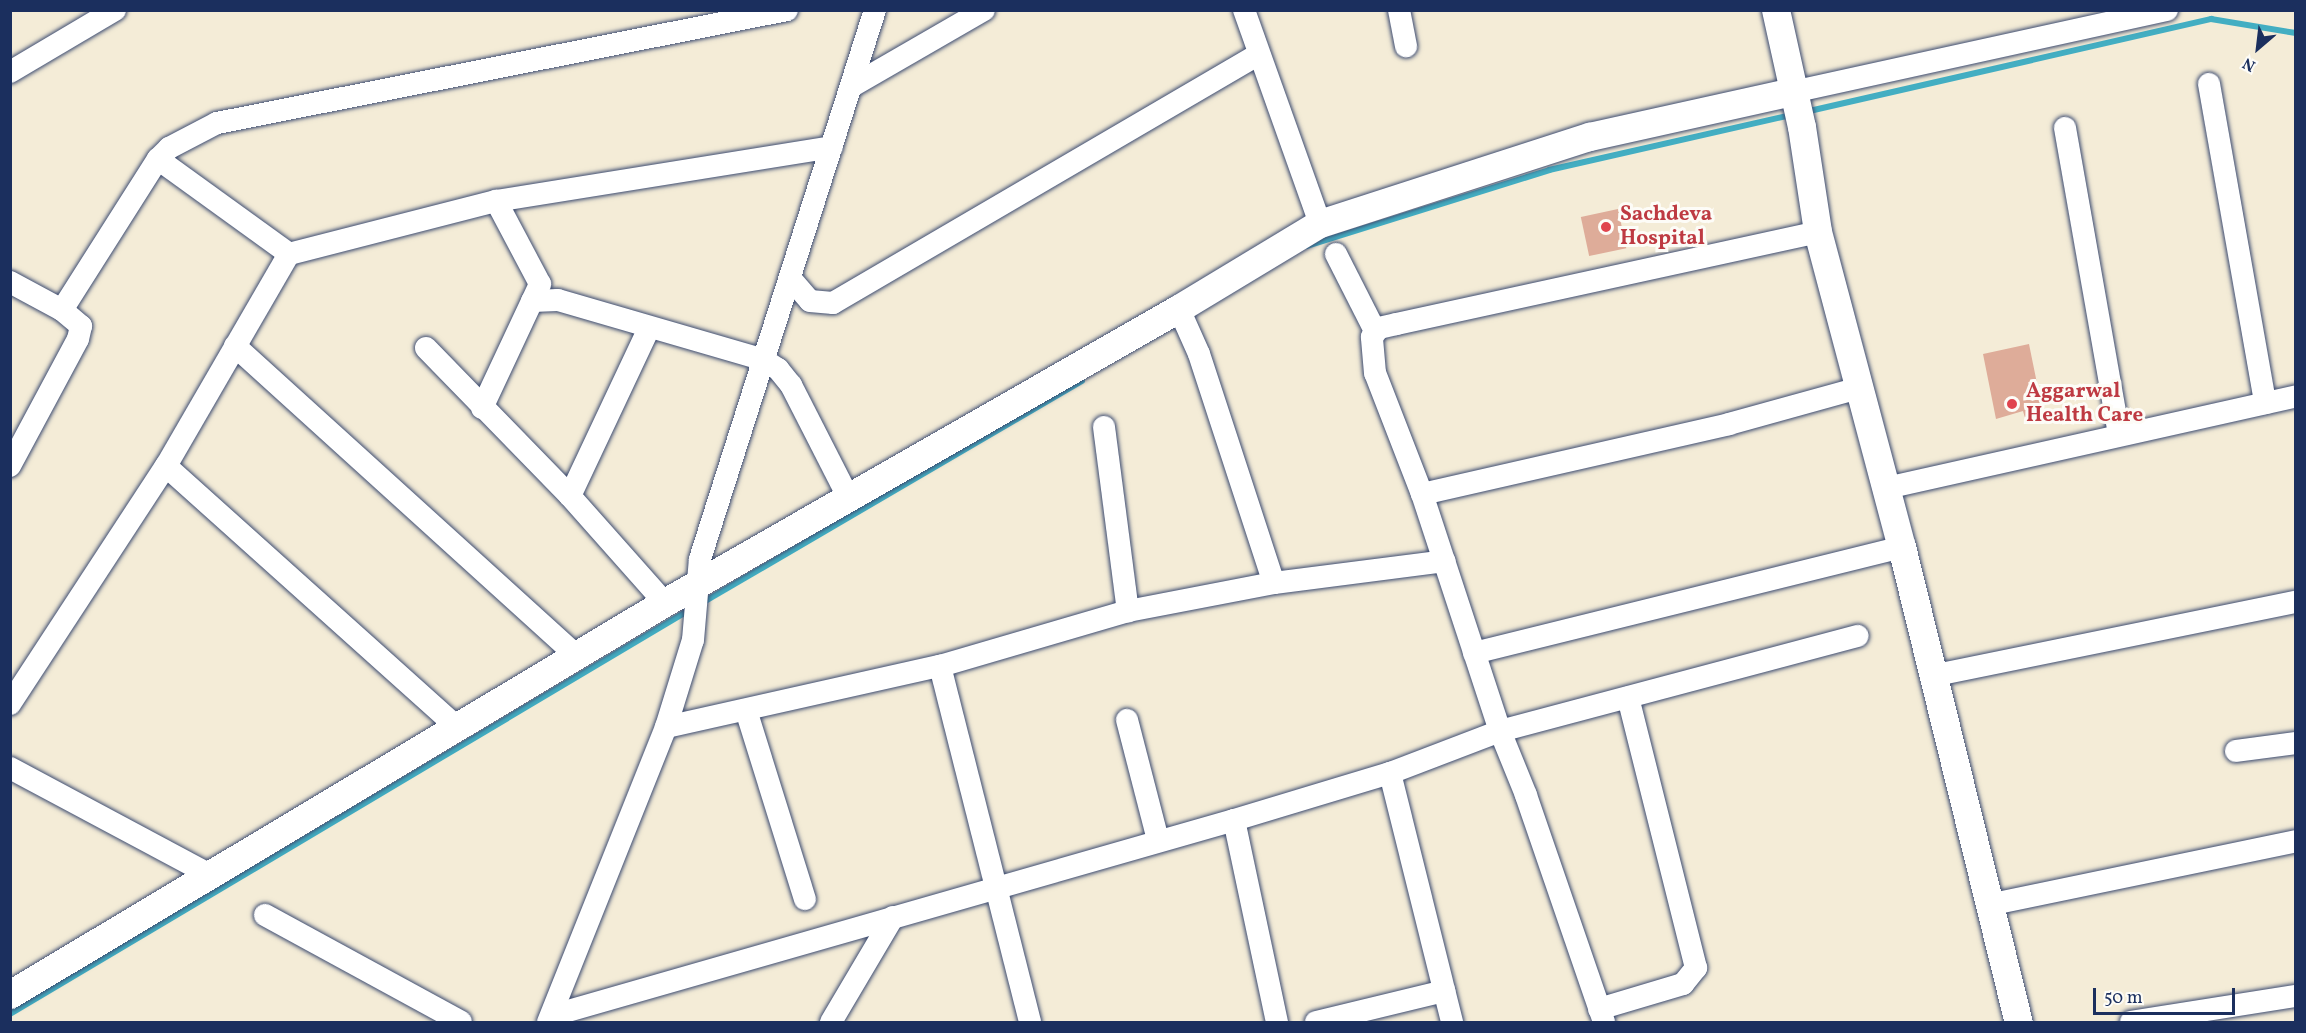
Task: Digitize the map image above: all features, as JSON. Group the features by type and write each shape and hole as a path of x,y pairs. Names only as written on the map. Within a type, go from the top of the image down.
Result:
{"street":[{"path":"10,72 115,10"},
{"path":"62,310 158,159 169,148 217,123 787,10"},
{"path":"560,1017 666,727 693,640 699,593 700,559 854,85 875,10"},
{"path":"854,85 984,10"},
{"path":"1244,10 1258,55 1320,224"},
{"path":"1399,10 1406,46"},
{"path":"1776,10 1797,108 1818,232 1902,547 1931,676 2019,1023"},
{"path":"10,995 665,603 699,593 849,499 1181,313 1320,224 1590,137 1797,108 2167,10"},
{"path":"790,278 810,301 832,303 1258,55"},
{"path":"2209,84 2265,402"},
{"path":"2065,128 2119,434"},
{"path":"10,704 166,466 289,254 496,201 832,147"},
{"path":"158,159 289,254"},
{"path":"482,408 540,284 496,201"},
{"path":"1375,331 1818,232"},
{"path":"1336,254 1375,331 1372,345 1375,373 1422,494 1500,731 1526,795 1601,1016 1683,984 1696,968 1628,698"},
{"path":"10,282 62,310 78,320 81,326 78,339 10,466"},
{"path":"532,301 558,300 764,360 783,374 791,385 849,499"},
{"path":"1181,313 1199,354 1274,584"},
{"path":"570,496 649,328"},
{"path":"235,346 577,656"},
{"path":"426,348 570,496 665,603"},
{"path":"1422,494 1729,424 1859,388"},
{"path":"1886,488 2295,396"},
{"path":"1104,427 1128,611"},
{"path":"166,466 457,727"},
{"path":"1474,653 1902,547"},
{"path":"666,727 940,666 1128,611 1274,584 1445,561"},
{"path":"1931,676 2295,602"},
{"path":"560,1017 997,886 1234,820 1390,773 1500,731 1858,636"},
{"path":"940,666 1030,1023"},
{"path":"746,710 805,899"},
{"path":"1126,720 1158,840"},
{"path":"2236,751 2295,743"},
{"path":"10,768 210,875"},
{"path":"1390,773 1452,1023"},
{"path":"1234,820 1277,1023"},
{"path":"1988,905 2295,841"},
{"path":"265,915 461,1023"},
{"path":"831,1023 893,917"},
{"path":"1316,1023 1444,991"},
{"path":"2131,1023 2295,996"}],"building":[{"path":"1618,209 1626,248 1589,256 1581,217"},
{"path":"2029,344 2043,413 2025,418 2023,411 1996,419 1983,354"}],"waterway":[{"path":"1805,112 2211,19 2296,33"},
{"path":"1307,246 1549,170 1792,115"},
{"path":"702,603 1082,381"},
{"path":"10,1014 691,609"}],"place":[{"name":"Sachdeva Hospital","path":"1606,227"},
{"name":"Aggarwal Health Care","path":"2012,404"}]}
